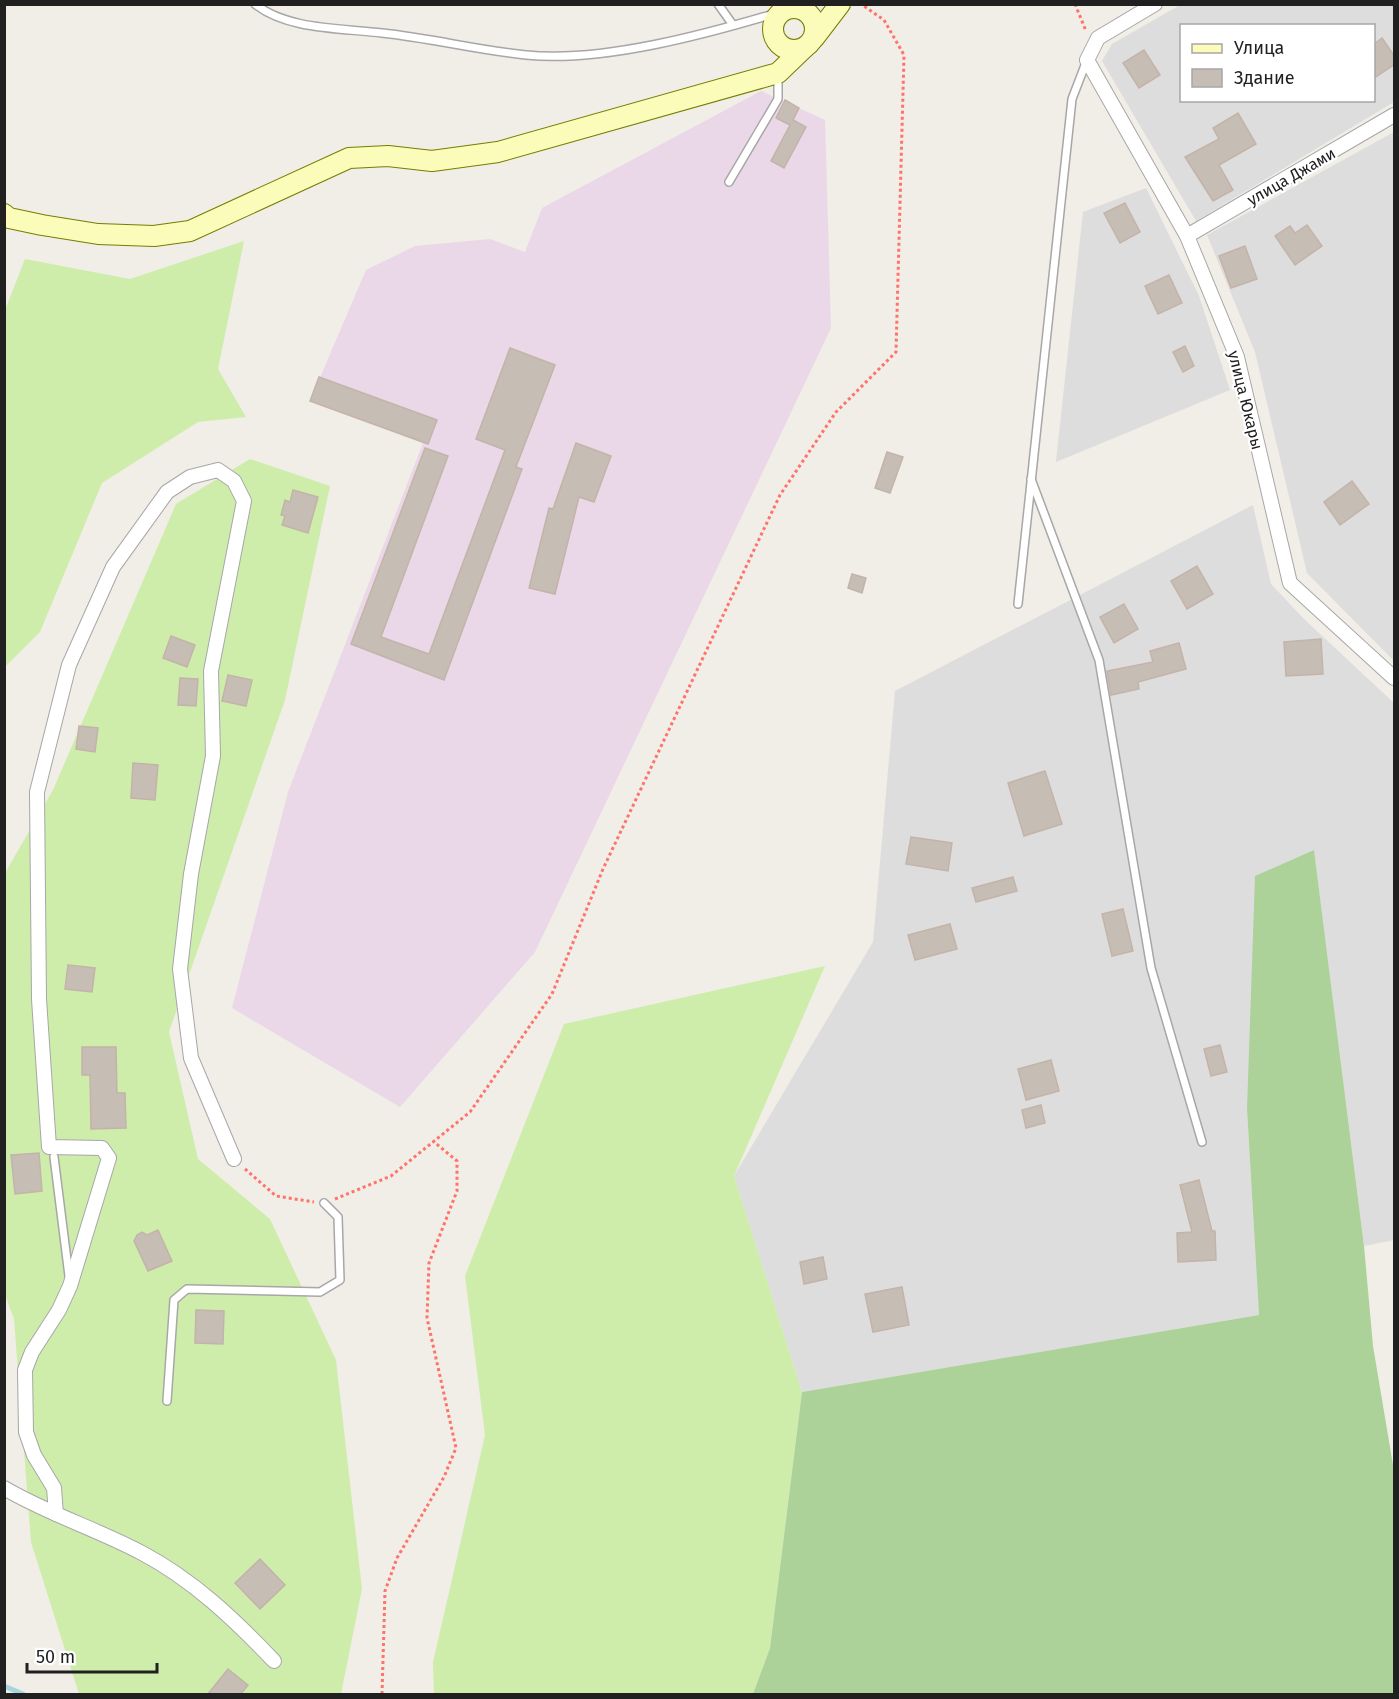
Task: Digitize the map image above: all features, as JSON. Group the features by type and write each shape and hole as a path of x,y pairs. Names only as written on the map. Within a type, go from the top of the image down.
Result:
{"street":[{"path":"4,214 9,218 98,234 154,236 190,231 349,158 388,156 432,161 498,152 778,74 809,43 840,4"},
{"path":"1093,49 1155,4"},
{"path":"778,74 773,31 780,12 803,6 813,17 815,24 809,43"},
{"path":"773,31 778,44 790,50 809,43"},
{"name":"улица Юкары","path":"1093,49 1187,236 1237,357 1290,583 1395,678"},
{"name":"улица Джами","path":"1187,236 1395,115"},
{"path":"56,1514 54,1488 34,1455 26,1432 25,1370 32,1352 59,1310 70,1286 108,1158 102,1148 49,1147 39,999 37,792 69,665 114,567 167,492 190,477 218,470 234,481 244,501 212,671 213,756 191,874 180,969 191,1058 234,1160"},
{"path":"4,1488 33,1505 142,1553 198,1588 242,1628 273,1661"}],"lane":[{"path":"255,4 262,11 289,20 315,25 408,36 527,55 604,51 676,39 780,12"},
{"path":"718,4 733,25"},
{"path":"1017,604 1071,99 1093,49"},
{"path":"729,182 778,99 778,74"},
{"path":"1031,478 1099,660 1151,968 1202,1142"},
{"path":"54,1157 70,1286"},
{"path":"167,1401 174,1300 187,1289 320,1292 340,1281 338,1217 324,1203"}],"path":[{"path":"234,1160 276,1196 324,1203 391,1176 470,1112 552,994 603,869 780,495 836,412 896,352 904,55 884,20 861,4"},
{"path":"1075,4 1093,49"},
{"path":"382,1695 385,1592 397,1558 444,1477 456,1448 427,1318 429,1263 457,1191 457,1161 433,1141"}],"shaded area":[{"path":"1180,5 1394,5 1394,102 1196,221 1102,61 1112,44"},
{"path":"761,91 825,120 831,328 535,952 400,1107 232,1008 288,792 423,443 310,401 366,270 415,246 490,239 525,252 542,208"},
{"path":"1394,132 1394,661 1307,573 1255,352 1207,235"},
{"path":"1146,188 1199,296 1230,390 1056,462 1083,212"},
{"path":"1253,505 1271,584 1305,620 1394,703 1394,1240 1364,1246 1314,851 1247,1108 1259,1315 802,1392 734,1176 873,942 895,691"}],"green space":[{"path":"244,241 218,369 246,417 198,422 102,483 40,632 5,667 5,310 25,259 130,279"},
{"path":"250,459 330,486 285,700 169,1032 198,1159 270,1219 336,1360 362,1589 341,1694 79,1694 31,1542 14,1319 5,1295 5,873 53,790 176,504"},
{"path":"1314,850 1364,1246 1373,1346 1394,1471 1394,1694 753,1694 770,1648 802,1392 1259,1315 1247,1109 1255,876"},
{"path":"825,966 734,1176 802,1392 770,1648 753,1694 434,1694 433,1662 485,1435 465,1276 564,1024"}],"building":[{"path":"1382,38 1395,57 1395,64 1375,77 1375,43"},
{"path":"1144,50 1160,75 1139,88 1123,63"},
{"path":"785,100 799,108 793,120 806,127 784,168 771,161 790,125 776,118"},
{"path":"1238,113 1256,144 1219,165 1233,190 1213,201 1185,157 1219,139 1213,128"},
{"path":"1125,203 1140,232 1120,243 1104,213"},
{"path":"1307,225 1322,246 1295,265 1275,236 1290,226 1295,233"},
{"path":"1245,246 1257,279 1231,288 1219,256"},
{"path":"1169,275 1182,303 1158,314 1145,286"},
{"path":"1185,346 1194,366 1183,372 1173,352"},
{"path":"510,348 555,365 516,467 522,469 444,680 351,644 425,448 448,456 381,637 429,654 505,450 476,439"},
{"path":"319,377 437,420 428,444 310,401"},
{"path":"576,443 611,456 594,502 579,497 555,594 529,588 549,508 553,509"},
{"path":"887,452 903,457 890,493 875,488"},
{"path":"1352,481 1369,504 1340,525 1324,502"},
{"path":"293,490 318,497 308,533 282,525 285,516 281,515 285,500 290,502"},
{"path":"1197,566 1213,594 1187,609 1171,581"},
{"path":"852,574 866,578 862,593 848,588"},
{"path":"1124,604 1138,629 1114,643 1100,617"},
{"path":"171,636 195,645 187,667 163,658"},
{"path":"1321,639 1323,674 1286,676 1284,642"},
{"path":"1179,643 1186,669 1138,682 1139,689 1111,695 1107,671 1153,662 1150,651"},
{"path":"228,675 252,680 246,706 222,701"},
{"path":"180,678 198,679 196,706 178,705"},
{"path":"79,726 98,728 95,752 76,749"},
{"path":"133,763 158,765 155,800 131,798"},
{"path":"1045,771 1062,824 1024,836 1008,783"},
{"path":"911,837 952,843 948,871 906,864"},
{"path":"1013,877 1017,891 976,902 972,888"},
{"path":"1123,909 1133,951 1112,956 1102,914"},
{"path":"950,924 957,949 915,960 908,935"},
{"path":"68,965 95,968 92,992 65,989"},
{"path":"1220,1045 1227,1072 1211,1076 1204,1049"},
{"path":"82,1047 116,1047 117,1093 125,1093 126,1128 91,1129 90,1075 82,1075"},
{"path":"1051,1060 1059,1091 1026,1100 1018,1069"},
{"path":"1041,1105 1045,1123 1026,1128 1022,1110"},
{"path":"39,1153 42,1191 15,1194 11,1155"},
{"path":"1199,1180 1212,1231 1215,1231 1216,1260 1178,1262 1177,1233 1192,1232 1180,1185"},
{"path":"158,1230 172,1261 148,1271 134,1241 142,1232 147,1235"},
{"path":"823,1257 827,1279 804,1284 800,1262"},
{"path":"902,1287 909,1325 873,1332 865,1294"},
{"path":"196,1310 224,1311 223,1344 195,1343"},
{"path":"260,1559 285,1585 260,1609 235,1583"},
{"path":"228,1669 248,1685 240,1695 207,1695"}],"waterway":[{"path":"4,1686 23,1694"}]}
